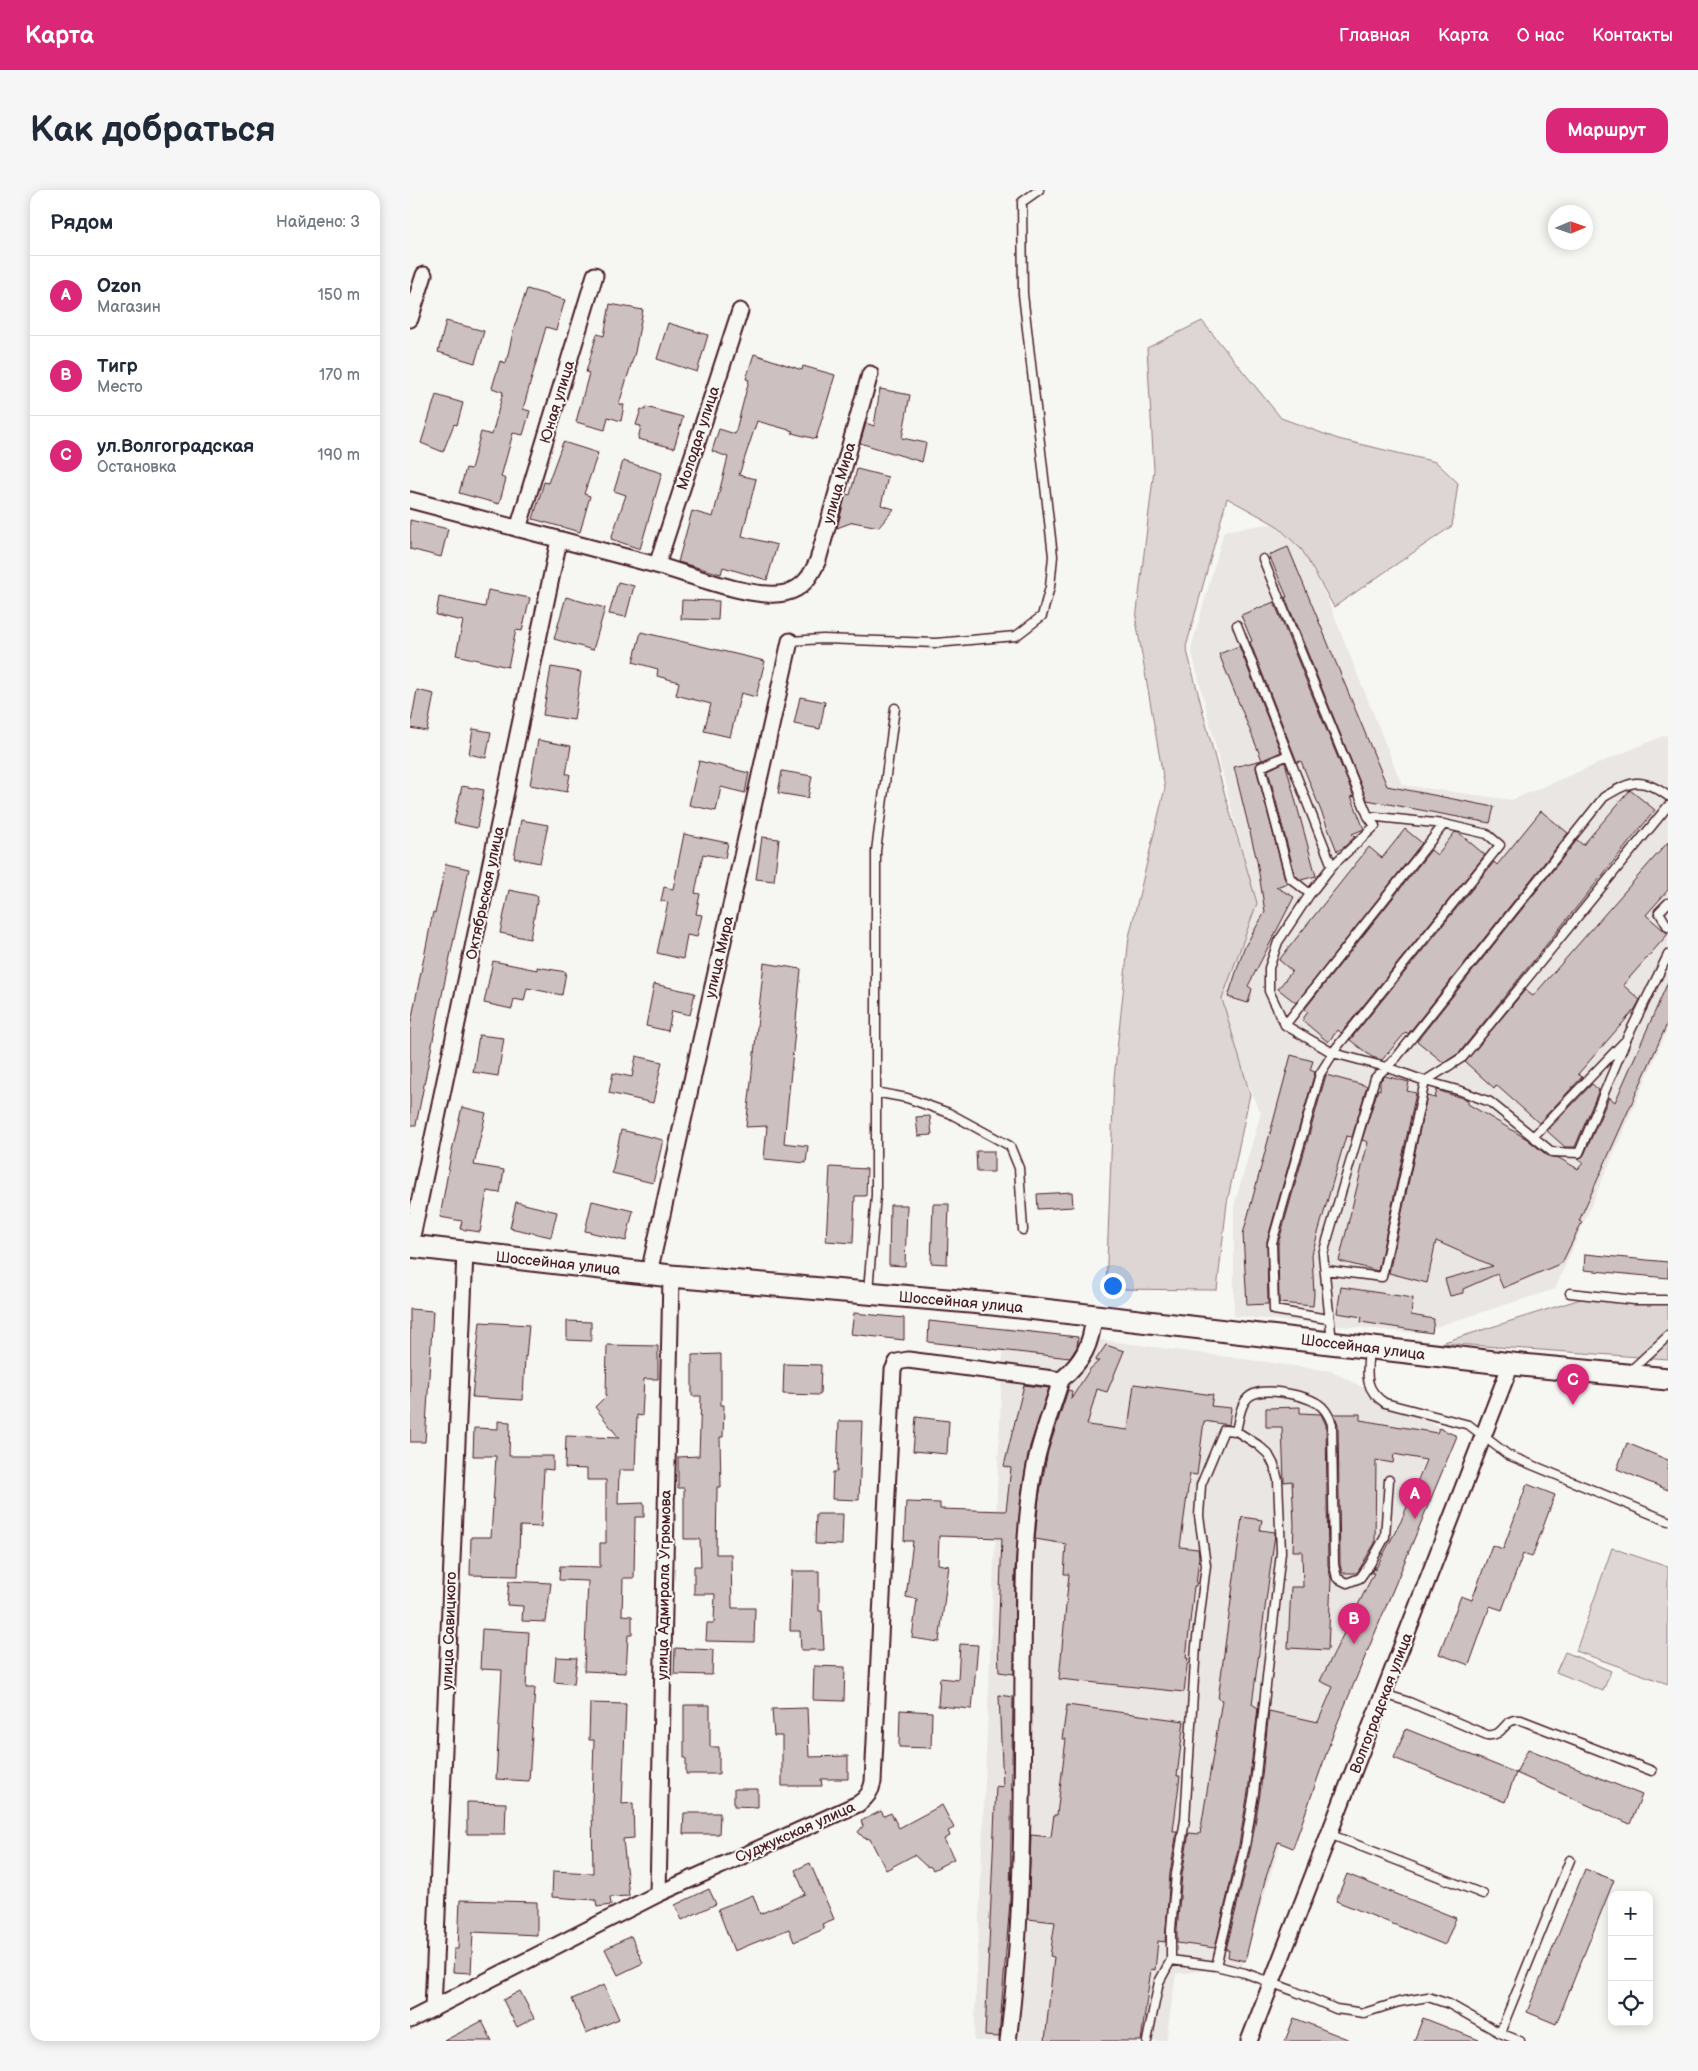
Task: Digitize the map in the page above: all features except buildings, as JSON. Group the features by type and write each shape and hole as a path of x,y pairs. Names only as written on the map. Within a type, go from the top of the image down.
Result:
{"street":[{"path":"410,320 424,275"},
{"name":"Юная улица","path":"518,529 595,275"},
{"name":"Молодая улица","path":"657,565 740,311"},
{"name":"улица Мира","path":"657,565 735,588 764,594 784,593 800,587 811,575 818,560 870,374"},
{"path":"410,500 657,565"},
{"name":"Октябрьская улица","path":"410,1246 559,540"},
{"name":"улица Мира","path":"649,1274 790,641"},
{"name":"Шоссейная улица","path":"410,1246 649,1274 993,1304 1511,1364 1668,1379"},
{"name":"улица Савицкого","path":"433,2009 465,1253"},
{"name":"улица Адмирала Угрюмова","path":"658,1894 671,1276"},
{"path":"1008,2041 1014,1995 1018,1938 1025,1541 1034,1469 1061,1380 1075,1368 1086,1351 1092,1333 1094,1316"},
{"name":"Суджукская улица","path":"410,2020 658,1894 866,1799 871,1791 873,1782 893,1370 898,1362 908,1360 1061,1380"},
{"name":"Волгоградская улица","path":"1249,2041 1511,1364"}],"lane":[{"path":"790,641 823,639 936,643 1016,636 1042,616 1050,587 1052,556 1023,294 1022,202 1039,190"},
{"path":"1264,559 1368,816 1375,826 1332,866 1310,894 1278,942 1269,968 1269,991 1285,1024 1333,1053 1386,1067 1490,1102 1552,1152 1579,1153 1627,1038 1668,955"},
{"path":"1237,625 1332,866"},
{"path":"867,1293 876,1194 876,850 896,708"},
{"path":"1288,754 1261,767 1290,878 1310,894"},
{"path":"1332,1344 1323,1254 1375,1078 1396,1058 1604,797 1627,783 1652,784 1668,796"},
{"path":"1324,1270 1382,1277 1425,1081 1463,1057 1668,806"},
{"path":"1328,1319 1274,1310 1272,1242 1320,1074 1333,1053 1500,845 1487,834 1444,824 1368,816"},
{"path":"1285,1024 1444,824"},
{"path":"1668,903 1659,912 1668,927"},
{"path":"1533,1136 1627,1038"},
{"path":"875,1092 907,1098 949,1113 1010,1146 1019,1168 1023,1230"},
{"path":"1570,1293 1634,1300 1668,1300"},
{"path":"1626,1375 1668,1336"},
{"path":"1369,1348 1368,1382 1374,1396 1385,1403 1469,1425 1508,1455 1668,1521"},
{"path":"1236,1432 1242,1407 1249,1396 1261,1391 1278,1391 1316,1402 1327,1412 1332,1424 1334,1565 1337,1578 1347,1583 1360,1578 1385,1537 1389,1480"},
{"path":"1147,2041 1158,1982 1171,1960 1171,1929 1176,1874 1185,1820 1196,1646 1206,1565 1199,1516 1201,1485 1224,1430 1236,1432 1263,1450 1268,1454 1274,1465 1278,1480 1281,1552 1254,1793 1245,1846 1216,1966"},
{"path":"1384,1694 1409,1702 1487,1735 1494,1736 1499,1734 1509,1721 1514,1719 1521,1720 1652,1771"},
{"path":"1329,1834 1483,1894"},
{"path":"1500,2033 1570,1860"},
{"path":"1171,1960 1216,1966 1246,1973 1336,2009 1364,2013 1399,2002 1428,1997 1449,2004 1500,2033 1520,2041"}],"shaded area":[{"path":"1202,321 1281,418 1338,439 1436,462 1458,483 1452,526 1334,607 1302,550 1276,525 1227,498 1186,647 1222,785 1257,903 1222,999 1250,1094 1227,1203 1217,1290 1106,1289 1114,1078 1129,937 1165,788 1136,620 1154,470 1147,348"},
{"path":"1288,521 1328,601 1402,785 1512,800 1668,734 1668,1028 1555,1289 1416,1333 1234,1316 1234,1206 1261,1113 1215,1006 1253,893 1191,649 1224,531"},
{"path":"1587,1297 1668,1304 1668,1359 1441,1343"},
{"path":"1004,1327 1331,1371 1438,1426 1319,1719 1242,1966 1176,1974 1166,2041 974,2041"},
{"path":"1612,1548 1668,1567 1668,1684 1576,1651"},
{"path":"1565,1652 1611,1671 1603,1691 1556,1672"}],"place":[{"name":"ул.Волгоградская","path":"1573,1405"},
{"name":"Ozon","path":"1415,1519"},
{"name":"Тигр","path":"1354,1644"}]}
